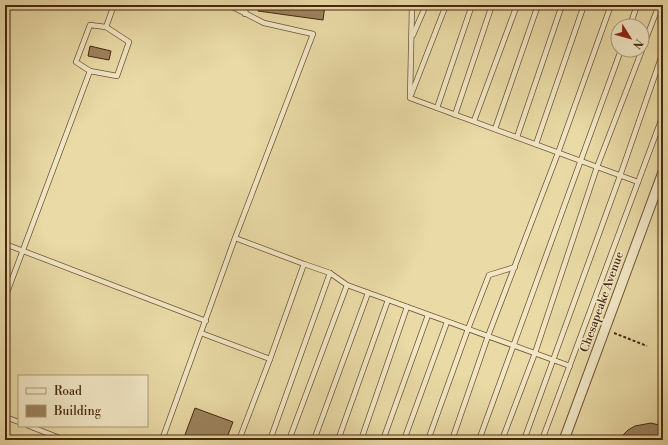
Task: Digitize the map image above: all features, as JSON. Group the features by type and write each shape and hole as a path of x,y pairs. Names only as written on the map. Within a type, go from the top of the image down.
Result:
{"street":[{"name":"Chesapeake Avenue","path":"564,440 663,172"}],"lane":[{"path":"106,27 114,5"},
{"path":"162,440 313,34 264,24 229,5"},
{"path":"245,14 246,5"},
{"path":"410,98 412,5"},
{"path":"411,39 426,5"},
{"path":"410,98 446,5"},
{"path":"437,108 472,5"},
{"path":"455,115 492,5"},
{"path":"474,121 517,5"},
{"path":"495,130 538,5"},
{"path":"517,137 562,5"},
{"path":"536,144 584,5"},
{"path":"452,440 488,336 558,153 611,5"},
{"path":"633,18 637,5"},
{"path":"650,27 658,5"},
{"path":"90,25 106,27 129,42 117,76 90,71 76,62 90,25"},
{"path":"524,440 620,176 663,52"},
{"path":"479,440 618,58"},
{"path":"502,440 535,353 597,167 639,58"},
{"path":"5,298 90,71"},
{"path":"410,98 638,182"},
{"path":"542,440 663,115"},
{"path":"236,238 330,274 347,285 570,366"},
{"path":"5,244 206,321"},
{"path":"238,440 270,359 304,264"},
{"path":"428,440 489,275 515,267"},
{"path":"270,440 330,274"},
{"path":"289,440 347,285"},
{"path":"314,440 368,293"},
{"path":"338,440 388,300"},
{"path":"361,440 407,307"},
{"path":"383,440 428,315"},
{"path":"404,440 448,322"},
{"path":"201,334 270,359"},
{"path":"5,417 18,422"},
{"path":"32,427 65,440"}],"path":[{"path":"605,330 647,346"}],"building":[{"path":"259,5 325,5 323,20 258,11"},
{"path":"90,46 111,51 109,60 88,56"},
{"path":"195,408 233,422 226,440 183,440"},
{"path":"651,423 663,426 663,440 618,440 628,430 635,426"}]}
